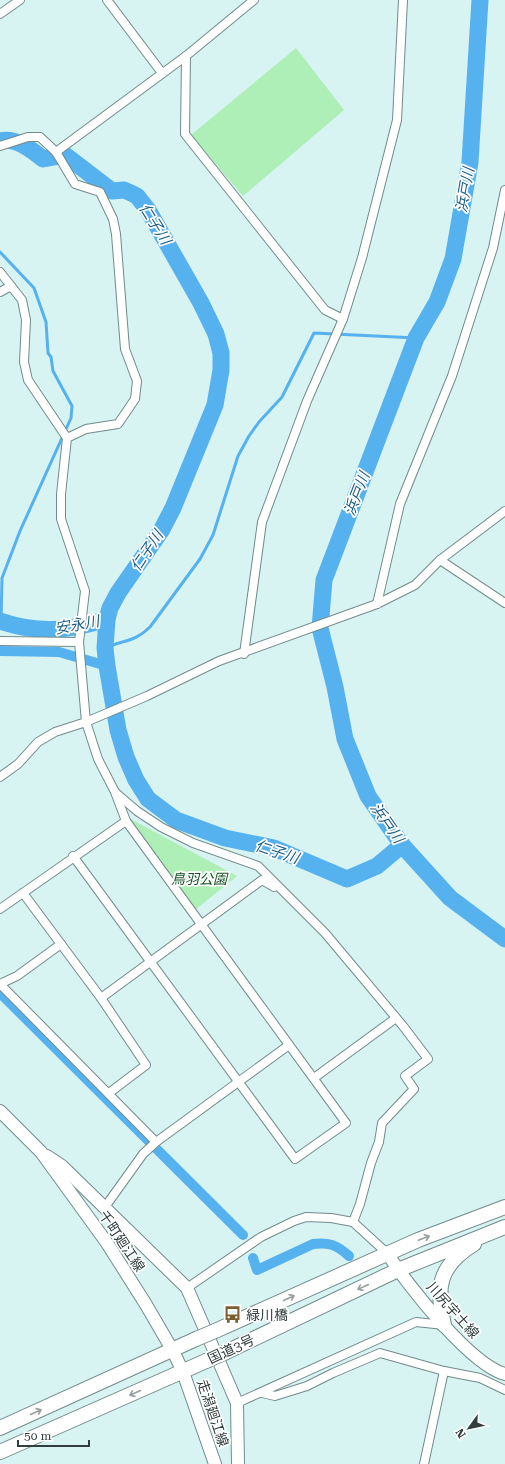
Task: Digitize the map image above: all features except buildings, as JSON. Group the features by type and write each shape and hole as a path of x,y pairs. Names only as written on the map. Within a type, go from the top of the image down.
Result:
{"highway":[{"name":"国道3号","path":"0,1428 418,1240 505,1207"},
{"name":"国道3号","path":"0,1452 224,1353 398,1270 501,1229"},
{"path":"444,1325 439,1293 440,1283 444,1274 452,1261 466,1249 501,1229"}],"main road":[{"name":"千町廻江線","path":"0,1111 41,1152 107,1243 168,1353"},
{"name":"千町廻江線","path":"41,1152 62,1166 187,1288"},
{"name":"川尻宇土線","path":"388,1254 398,1270 444,1325 476,1357 496,1372 505,1374"},
{"name":"走潟廻江線","path":"187,1288 237,1403 238,1464"},
{"name":"走潟廻江線","path":"168,1353 215,1464"}],"street":[{"path":"0,14 20,0"},
{"path":"107,0 162,73"},
{"path":"56,152 186,56 254,0"},
{"path":"244,654 262,522 307,402 343,319 362,258 397,120 403,0"},
{"path":"186,56 185,134 325,310 343,319"},
{"path":"0,146 28,137 40,137 56,152 75,184 100,192 113,219 116,234 125,350 137,381 135,399 118,424 86,429 67,438"},
{"path":"377,604 400,504 452,376 493,248 505,190"},
{"path":"0,272 22,300 26,320 24,362 28,380 67,438 61,494 61,519 85,591 79,642 86,722 98,759 115,792 126,821 346,1122 295,1159 72,856"},
{"path":"0,292 11,286"},
{"path":"0,777 18,764 38,742 55,732 86,722 146,696 219,661 244,654 377,604 415,585 440,560 505,511"},
{"path":"440,560 505,602"},
{"path":"0,641 79,642"},
{"path":"115,792 137,811 161,827 193,843 258,866 324,933 396,1018 428,1059 405,1076 414,1090 382,1123 379,1142 370,1163 360,1204 353,1222"},
{"path":"0,909 72,856 126,821"},
{"path":"100,998 262,880 280,890"},
{"path":"23,892 100,998 146,1065 109,1093"},
{"path":"61,944 17,976 0,984 156,1142"},
{"path":"314,1078 396,1018"},
{"path":"105,1207 143,1154 156,1142 289,1045"},
{"path":"187,1288 261,1237 294,1221 306,1217 331,1218 353,1222 388,1254"},
{"path":"237,1403 416,1322 444,1325"},
{"path":"262,1393 275,1396 307,1386 380,1353 444,1371 480,1378 505,1390"},
{"path":"424,1464 444,1371"}],"green space":[{"path":"296,48 344,110 243,196 191,135"},
{"name":"鳥羽公園","path":"127,817 237,876 195,910"}],"waterway":[{"name":"浜戸川","path":"480,0 470,162 453,259 437,302 416,338 324,580 320,628 335,687 345,739 368,796 402,845 450,898 505,939"},
{"name":"仁子川","path":"0,141 12,141 23,145 43,159 65,155 112,191 124,190 137,196 148,210 201,303 216,334 221,353 221,370 215,405 173,508 161,531 118,593 110,608 107,619 105,648 118,730 126,757 136,780 148,799 176,820 225,838 274,848 347,879 377,866 402,845"},
{"path":"0,252 34,288 46,322 48,353 51,357 53,371 72,406 71,418 20,531 2,578 1,621"},
{"path":"105,648 134,638 150,627 200,559 213,535 238,456 259,422 282,397 314,333 416,338"},
{"name":"安永川","path":"0,621 28,628 54,629 80,626 107,619"},
{"path":"0,651 59,652 107,666"},
{"path":"0,993 243,1235"},
{"path":"253,1258 257,1270 313,1244 319,1243 332,1245 341,1249 349,1256"}],"place":[{"name":"緑川橋","path":"233,1315"}]}
